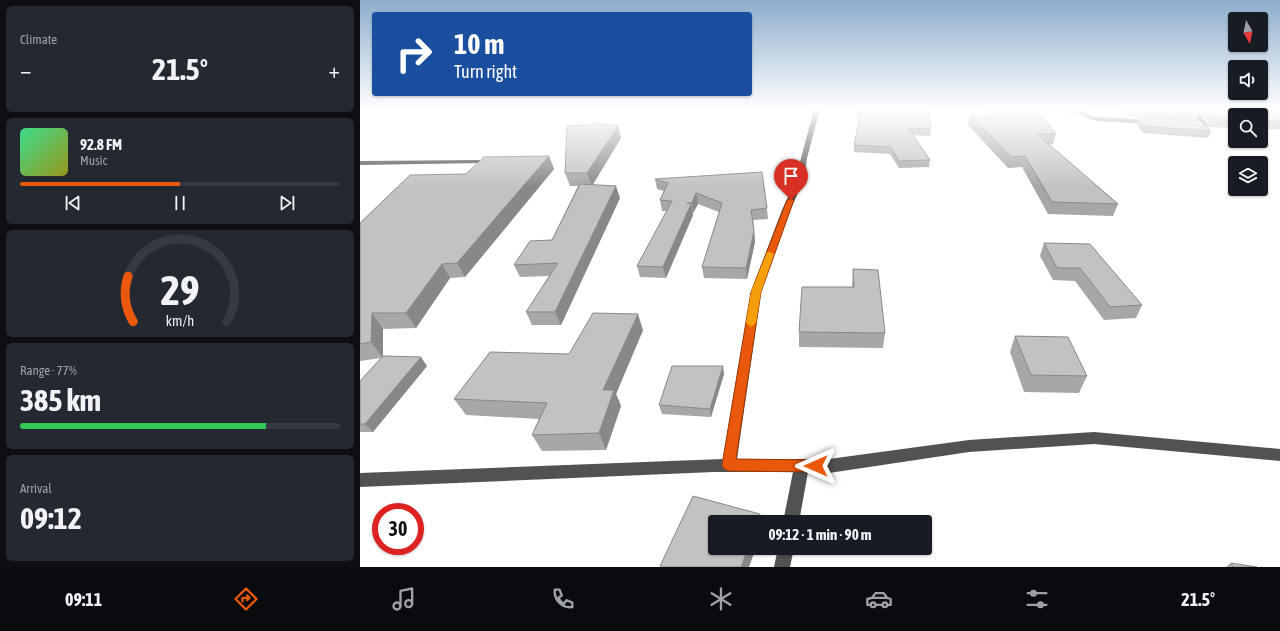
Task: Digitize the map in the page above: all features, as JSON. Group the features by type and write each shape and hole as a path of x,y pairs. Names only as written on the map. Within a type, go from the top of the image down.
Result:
{"street":[{"path":"729,465 756,292 786,210 800,180 810,135"},
{"path":"360,164 480,162"},
{"path":"360,480 729,465 829,466 969,446 1094,438 1280,455"},
{"path":"792,515 802,466"},
{"path":"782,567 785,555"}],"building":[{"path":"567,135 612,135 587,173 565,173"},
{"path":"856,135 913,135 930,160 899,161 891,147 854,145"},
{"path":"990,135 1039,135 1118,204 1052,202 1025,156 1011,157"},
{"path":"549,156 457,263 442,264 406,313 372,313 371,342 360,344 360,223 410,175 466,174 484,157"},
{"path":"762,172 767,208 751,210 754,231 746,268 702,267 722,203 696,193 692,203 687,203 691,204 663,267 637,266 672,201 660,200 668,183 655,179"},
{"path":"580,184 616,186 555,312 526,312 558,263 514,265 530,241 552,240"},
{"path":"1044,243 1090,244 1142,305 1110,307 1080,268 1057,268"},
{"path":"853,269 878,270 885,333 799,332 802,287 854,287"},
{"path":"593,313 638,314 603,390 614,390 599,433 532,435 547,403 454,399 490,352 569,354"},
{"path":"1015,336 1068,337 1087,376 1031,375"},
{"path":"383,356 421,357 365,424 360,424 360,381"},
{"path":"672,366 723,366 710,409 659,405"},
{"path":"693,496 760,514 708,515 708,555 745,555 741,567 660,566"},
{"path":"1231,563 1257,567 1233,567"}],"slow traffic":[{"path":"751,323 756,292 770,254"}],"route":[{"path":"791,200 756,292 729,465 816,466"}]}
